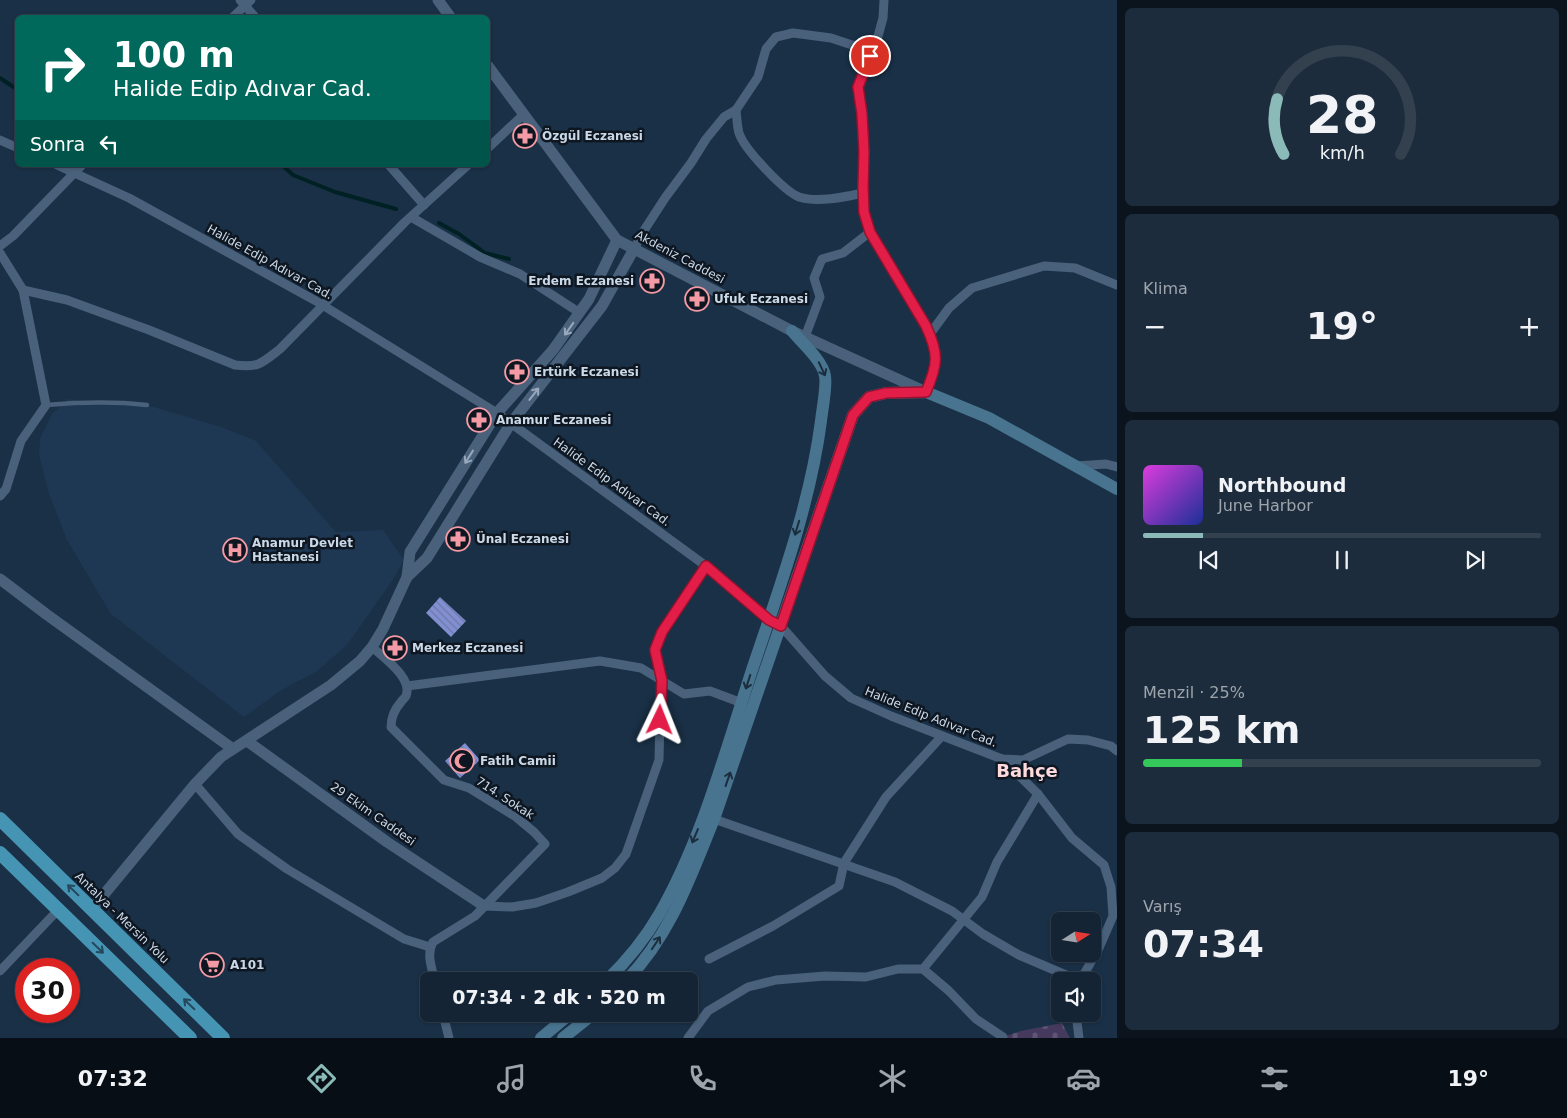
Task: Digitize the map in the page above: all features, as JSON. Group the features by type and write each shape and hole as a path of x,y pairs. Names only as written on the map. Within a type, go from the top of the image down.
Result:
{"highway":[{"name":"Antalya - Mersin Yolu","path":"0,819 223,1038"},
{"path":"0,853 190,1038"}],"main road":[{"path":"615,972 644,938 660,913 703,816 769,620 806,498 818,443 826,376 818,361 792,331"},
{"path":"634,972 656,945 671,921 714,819 853,415 869,397 886,393 926,392 989,418 1117,489"},
{"path":"540,1038 560,1022"},
{"path":"563,1038 583,1022"}],"street":[{"path":"438,0 449,15"},
{"path":"884,0 883,18 875,46 864,67 858,87 862,114 864,152 864,212 870,232 930,334 935,349 936,361 926,392"},
{"path":"234,15 245,2 254,15"},
{"path":"407,577 427,558 511,423 602,306 643,232 706,139 724,118 736,110 758,77 766,49 776,37 793,33 831,38 852,45 875,46"},
{"name":"Akdeniz Caddesi","path":"490,69 617,240 792,331 926,392"},
{"path":"736,110 740,135 754,156 786,189 800,197 813,199 863,194"},
{"path":"490,146 523,115"},
{"path":"0,140 15,147"},
{"name":"Halide Edip Adıvar Cad.","path":"62,167 129,198 323,305 497,413 706,566 769,620 781,626 825,676 851,698 1002,759 1023,760 1068,739 1088,740 1111,746 1117,750"},
{"path":"0,246 13,236 80,167"},
{"path":"391,167 424,205"},
{"path":"23,290 67,300 149,330 235,365 248,367 261,364 280,349 411,217 466,167"},
{"path":"411,217 480,258 520,274 580,313"},
{"path":"806,337 820,297 814,278 822,259 843,253 870,232"},
{"path":"92,909 195,784 221,757 331,685 372,647 383,629 407,577 410,552 497,413 553,350 590,299 617,240"},
{"path":"0,253 23,290 46,405 21,441 6,489 0,496"},
{"path":"930,334 949,308 972,288 1044,266 1075,268 1117,284"},
{"path":"1076,466 1106,464 1117,467"},
{"path":"433,972 430,958 430,947 433,942 475,916 484,906 512,907 536,903 568,892 602,878 615,868 626,854 659,760 662,681 655,650 662,632 706,566"},
{"path":"0,579 233,748"},
{"path":"372,647 402,676 407,686 600,661 641,668 684,694 710,692 742,703"},
{"name":"714. Sokak","path":"407,686 406,696 396,708 391,719 391,727 444,780 469,788 516,817 534,832 544,844 484,906"},
{"path":"709,959 773,926 839,886 844,863 886,797 942,736"},
{"name":"29 Ekim Caddesi","path":"247,741 387,842 484,906"},
{"path":"1002,759 1038,794 1072,838 1104,865 1111,887 1113,916 1099,948 1085,972"},
{"path":"195,784 238,834 288,869 404,939 430,947"},
{"path":"923,969 982,897 997,862 1038,794"},
{"path":"714,819 895,882 952,912 983,934 1020,955 1059,972"},
{"path":"0,971 58,910"},
{"path":"688,1038 708,1011 748,987 776,980 825,976 866,977 898,969 923,969 949,991 976,1019 1003,1036"},
{"path":"445,1022 449,1038"},
{"path":"1077,1022 1079,1038"}],"lane":[{"path":"46,405 120,402 147,406"}],"shaded area":[{"name":"Anamur Devlet Hastanesi","path":"68,399 83,402 147,405 221,427 256,441 336,532 383,530 404,560 392,581 347,645 317,671 280,691 244,717 111,614 67,540 49,494 39,455 40,439 52,414"}],"green space":[{"path":"1062,1023 1070,1038 999,1038 1021,1031"}],"building":[{"path":"440,597 466,621 451,637 426,613"},
{"name":"Fatih Camii","path":"465,743 480,760 460,778 445,761"}],"waterway":[{"path":"0,78 15,88"},
{"path":"284,167 293,175 335,192 396,209"},
{"path":"439,223 459,234 485,253 509,259"}],"place":[{"name":"Özgül Eczanesi","path":"525,136"},
{"name":"Erdem Eczanesi","path":"652,281"},
{"name":"Ufuk Eczanesi","path":"697,299"},
{"name":"Ertürk Eczanesi","path":"517,372"},
{"name":"Anamur Eczanesi","path":"479,420"},
{"name":"Ünal Eczanesi","path":"458,539"},
{"name":"Anamur Devlet Hastanesi","path":"235,550"},
{"name":"Merkez Eczanesi","path":"395,648"},
{"name":"Fatih Camii","path":"462,761"},
{"name":"A101","path":"212,965"}],"district":[{"name":"Bahçe","path":"1027,770"}],"route":[{"path":"660,720 662,681 655,650 662,632 706,566 769,620 781,626 853,415 869,397 886,393 926,392 933,375 936,361 933,340 870,232 864,212 864,152 862,114 858,87 864,67 870,56"}]}
